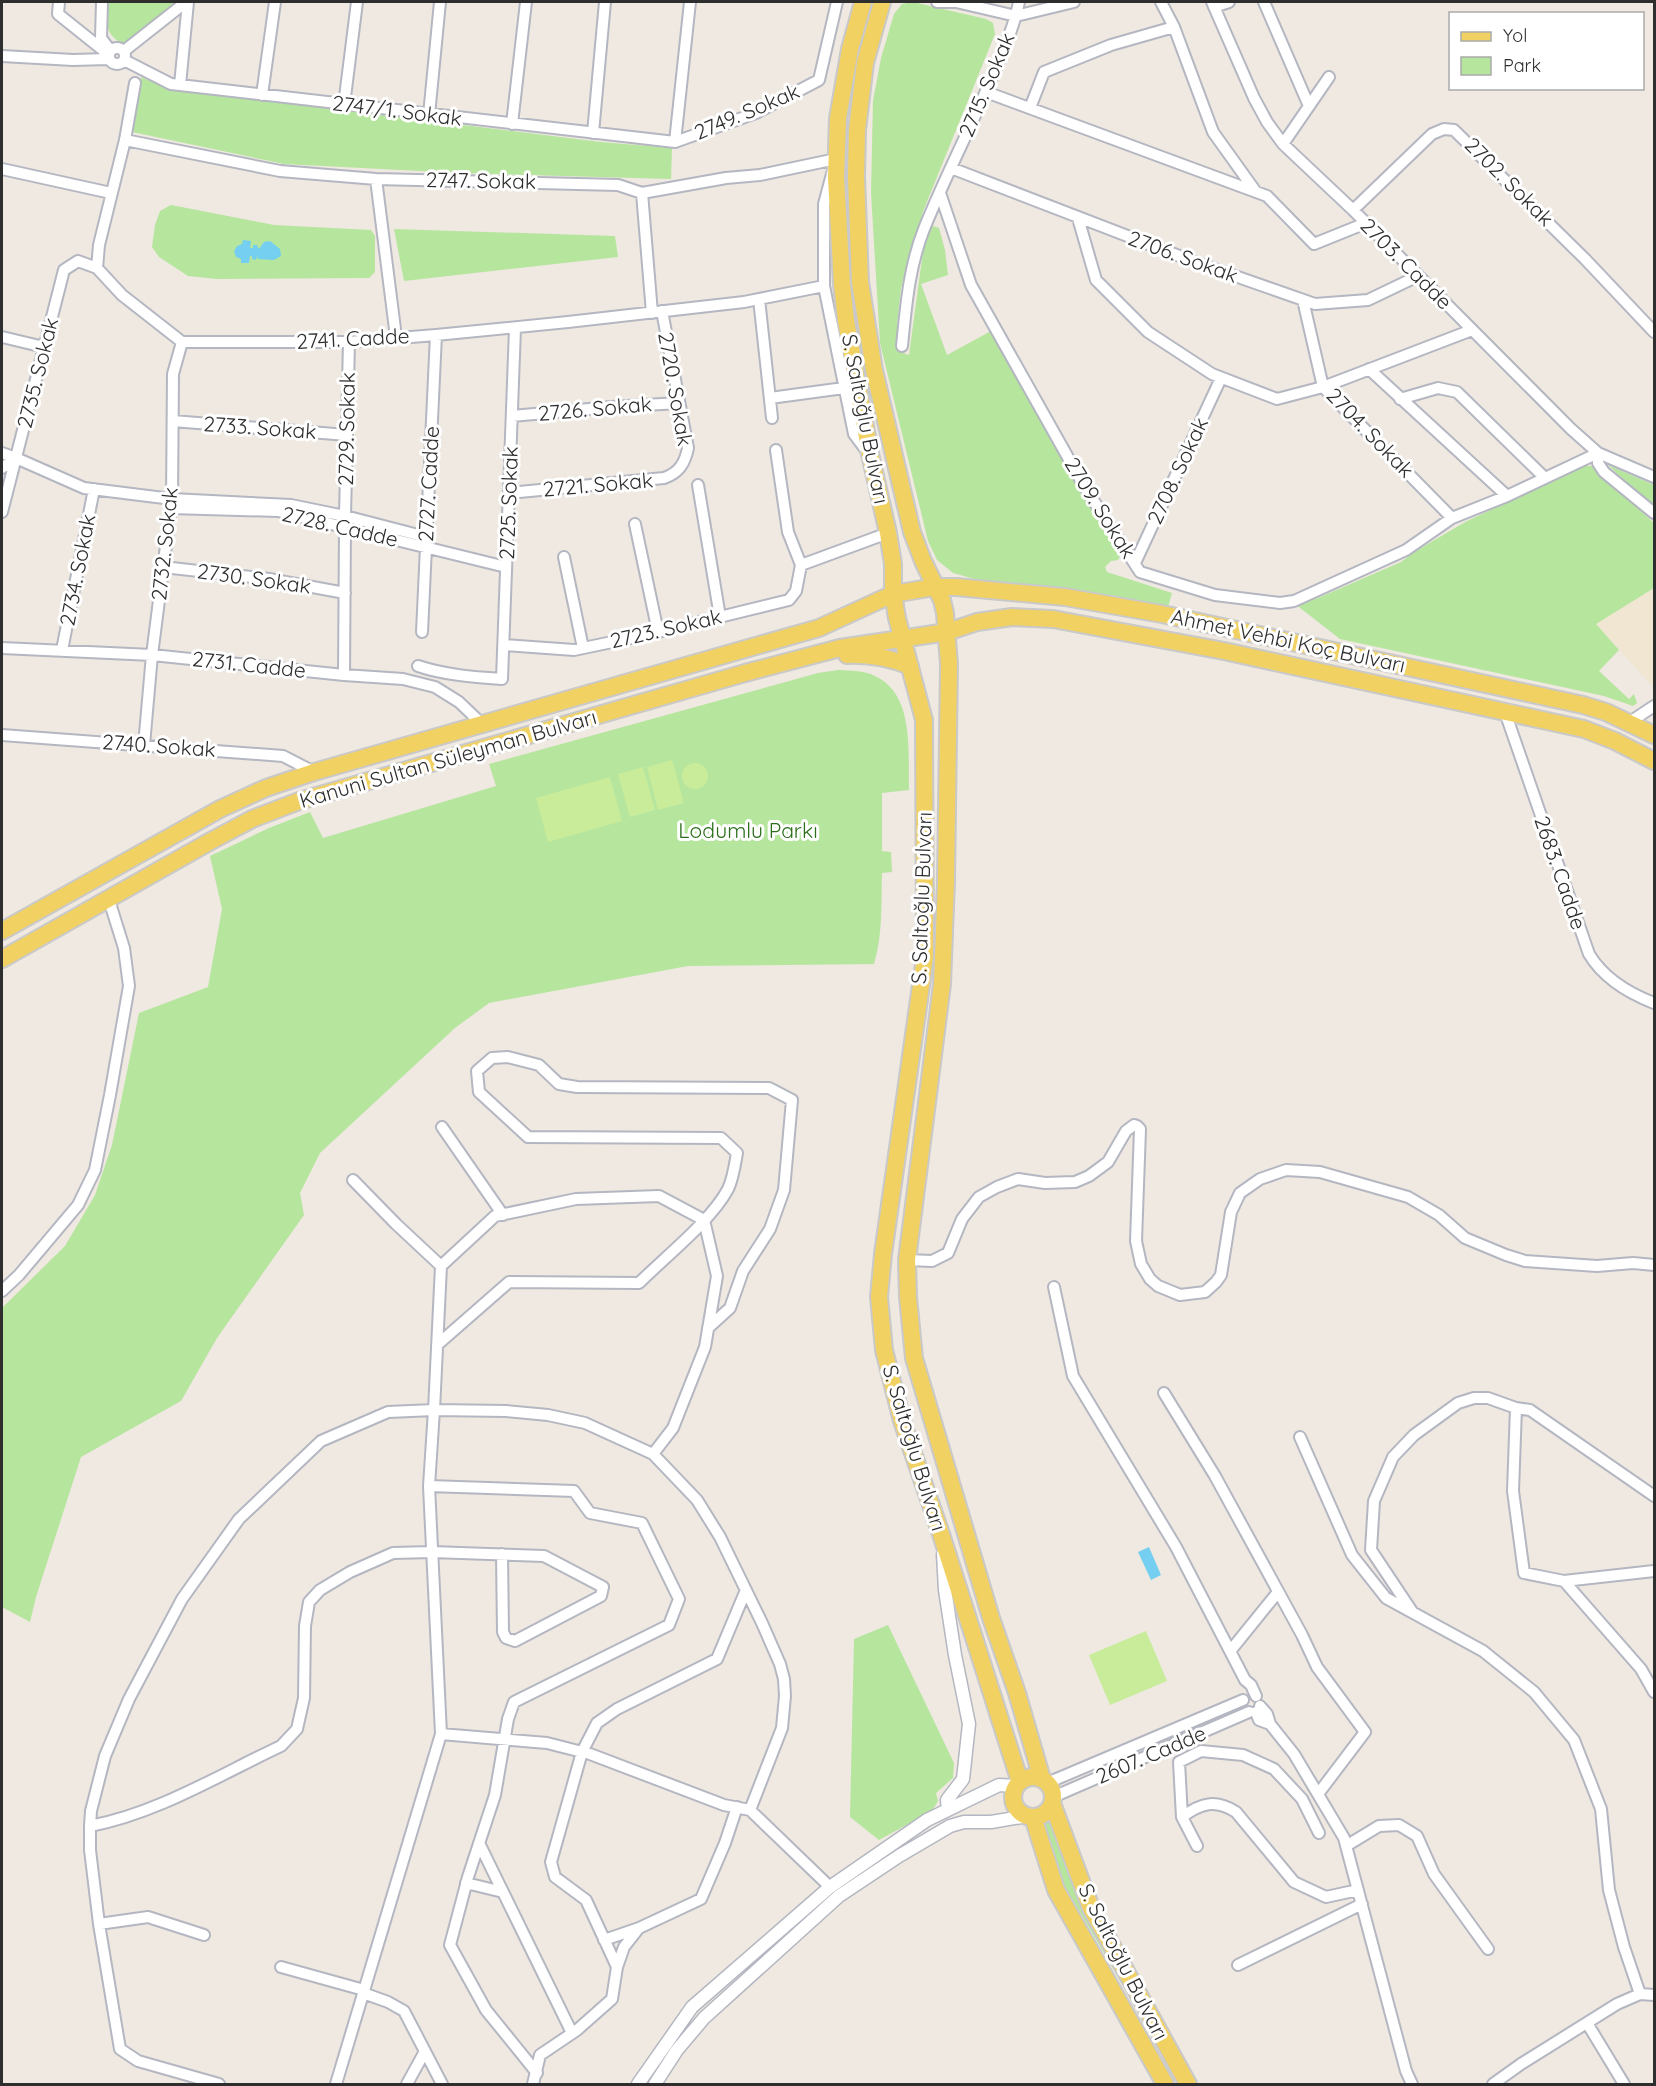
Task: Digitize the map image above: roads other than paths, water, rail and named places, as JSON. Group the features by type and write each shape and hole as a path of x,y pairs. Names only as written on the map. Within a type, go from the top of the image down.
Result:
{"main road":[{"name":"S. Saltoğlu Bulvarı","path":"863,2 843,81 838,118 836,159 842,284 848,332 870,454 888,533 893,594 901,639 924,720 925,957 883,1254 879,1297 884,1350 899,1411 941,1534 1018,1784 1014,1801 1017,1807 1030,1816 1056,1890 1165,2085"},
{"name":"S. Saltoğlu Bulvarı","path":"882,2 865,63 856,130 860,282 874,370 910,520 919,552 945,613 949,686 942,984 907,1260 914,1358 991,1618 1048,1791 1091,1908 1188,2085"},
{"name":"Ahmet Vehbi Koç Bulvarı","path":"914,590 956,587 1065,597 1127,607 1583,705 1606,711 1654,735"},
{"name":"Kanuni Sultan Süleyman Bulvarı","path":"2,931 220,809 266,788 314,772 819,628 893,594 914,590"},
{"name":"Ahmet Vehbi Koç Bulvarı","path":"923,636 1000,618 1024,617 1053,620 1224,651 1599,734 1654,761"},
{"name":"Kanuni Sultan Süleyman Bulvarı","path":"2,959 245,823 299,801 745,673 860,645 923,636"},
{"path":"819,654 864,654 910,666"},
{"path":"1018,1784 1030,1778 1048,1791 1044,1813 1030,1816"}],"street":[{"path":"59,2 58,14 109,54"},
{"path":"102,2 101,39 115,64 122,63 124,56 187,2"},
{"path":"180,85 187,2"},
{"path":"262,95 275,2"},
{"path":"344,105 357,2"},
{"path":"429,115 440,2"},
{"path":"512,124 525,2"},
{"path":"593,133 605,2"},
{"path":"675,142 690,2"},
{"name":"2749. Sokak","path":"675,142 756,113 819,80 837,2"},
{"path":"937,2 956,2 1016,16 1073,2"},
{"name":"2715. Sokak","path":"902,346 907,293 923,231 986,92 1016,16 1018,2"},
{"path":"1161,2 1173,27 1213,132 1256,193"},
{"path":"1213,4 1229,2"},
{"path":"1264,2 1309,106"},
{"name":"2703. Cadde","path":"1213,4 1260,111 1283,144 1353,210 1571,429 1598,453 1654,477"},
{"path":"1030,108 1044,72 1111,45 1173,27"},
{"path":"2,56 73,60 109,54"},
{"name":"2747/1. Sokak","path":"124,56 171,84 675,142"},
{"path":"1283,144 1329,77"},
{"path":"135,83 125,140 99,244 97,268 122,296 182,342"},
{"path":"986,92 1267,196 1314,244 1366,223"},
{"name":"2702. Sokak","path":"1353,210 1432,134 1444,129 1454,130 1585,258 1654,332"},
{"name":"2747. Sokak","path":"125,140 280,171 376,179 618,185 642,194 726,178 760,175 836,159"},
{"path":"836,159 824,204 824,286 854,434 870,454"},
{"name":"2706. Sokak","path":"951,168 1195,262 1314,304 1368,300 1418,276"},
{"path":"2,169 111,193"},
{"path":"376,179 396,337"},
{"name":"2709. Sokak","path":"940,193 971,285 1084,486 1140,572 1215,595 1280,603 1294,601 1406,550 1452,518 1507,496 1598,453"},
{"name":"2720. Sokak","path":"642,194 657,312 688,448 682,466"},
{"path":"1078,218 1096,280 1148,332 1212,374 1277,399 1323,387 1472,330"},
{"name":"2735. Sokak","path":"2,512 64,270 78,261 97,268"},
{"name":"2741. Cadde","path":"182,342 350,342 436,335 657,312 759,299 824,286"},
{"path":"759,299 772,418"},
{"name":"2704. Sokak","path":"1304,300 1323,387 1452,518"},
{"name":"2725. Sokak","path":"418,666 453,675 502,679 515,328"},
{"name":"2727. Cadde","path":"422,632 436,335"},
{"path":"2,337 45,347"},
{"name":"2732. Sokak","path":"144,745 152,655 171,503 173,374 182,342"},
{"name":"2729. Sokak","path":"344,675 350,342"},
{"path":"1369,369 1507,496"},
{"name":"2708. Sokak","path":"1135,563 1221,378"},
{"path":"770,398 844,388"},
{"path":"1400,399 1438,388 1457,392 1544,477"},
{"name":"2726. Sokak","path":"512,416 679,403"},
{"name":"2733. Sokak","path":"173,421 347,435"},
{"path":"776,450 788,532 801,565 888,533"},
{"name":"2728. Cadde","path":"2,453 84,488 171,503 272,503 426,542 506,567"},
{"path":"1598,453 1598,463 1604,472 1654,513"},
{"path":"2,468 16,458"},
{"name":"2721. Sokak","path":"509,493 664,478 674,474 682,466"},
{"path":"698,485 720,617"},
{"name":"2734. Sokak","path":"62,651 94,489"},
{"path":"635,524 658,632"},
{"path":"564,557 583,648"},
{"name":"2723. Sokak","path":"504,645 574,650 789,600 796,591 801,565"},
{"name":"2730. Sokak","path":"163,567 269,579 345,593"},
{"name":"2731. Cadde","path":"2,648 152,655 403,679 435,687 459,702 482,724"},
{"path":"1630,722 1654,706"},
{"name":"2683. Cadde","path":"1505,712 1590,954 1602,972 1612,981 1654,1003"},
{"name":"2740. Sokak","path":"2,735 283,756 314,772"},
{"path":"2,1292 78,1204 95,1170 129,986 123,948 109,900"},
{"path":"437,1345 509,1282 639,1283 718,1204 729,1186 737,1153 721,1138 528,1137 479,1092 477,1071 492,1058 508,1057 538,1065 559,1084 577,1087 769,1088 792,1100 784,1190 770,1229 743,1271 730,1308 708,1328"},
{"path":"907,1260 933,1261 948,1254 962,1219 979,1197 997,1187 1018,1179 1045,1183 1075,1182 1089,1176 1108,1162 1126,1131 1134,1125 1140,1129 1136,1241 1141,1264 1150,1279 1158,1286 1180,1296 1205,1292 1221,1275 1231,1212 1240,1193 1260,1179 1286,1170 1320,1172 1408,1197 1439,1215 1465,1238 1506,1256 1525,1261 1597,1266 1633,1263 1654,1268"},
{"path":"441,1127 503,1215"},
{"path":"353,1180 441,1266"},
{"path":"336,2085 441,1734 429,1486 441,1266 495,1216 576,1200 659,1196 704,1220 717,1276 705,1347 673,1428 653,1454"},
{"path":"1054,1287 1073,1376 1176,1546 1231,1650 1245,1680 1259,1720 1270,1724 1294,1754 1344,1838 1406,2071 1412,2085"},
{"path":"1164,1393 1215,1476 1317,1667 1365,1732 1318,1794"},
{"path":"1414,1613 1371,1550 1374,1501 1393,1457 1414,1435 1458,1403 1474,1398 1488,1398 1516,1408 1530,1410 1654,1496"},
{"path":"1516,1408 1513,1491 1524,1573 1564,1581 1654,1571"},
{"path":"219,2085 138,2061 120,2049 99,1924 90,1850 91,1811 105,1756 129,1699 183,1599 239,1520 321,1441 388,1412 434,1410 506,1412 548,1415 585,1423 653,1454 697,1500 720,1537 780,1664 785,1696 782,1728 750,1810"},
{"path":"1300,1437 1352,1555 1386,1598 1483,1651 1534,1692 1574,1740 1601,1809 1609,1890 1624,1947 1640,1994"},
{"path":"429,1486 574,1491 590,1513 642,1523 679,1599 669,1625 514,1702 508,1719 495,1795 466,1883 450,1945 486,2010 537,2073"},
{"path":"941,1534 945,1590 969,1724 963,1779 946,1800 948,1809"},
{"path":"90,1826 118,1821 146,1811 281,1746 297,1729 304,1698 305,1626 309,1602 320,1590 340,1578 393,1553 432,1552 502,1554 544,1556 603,1587 601,1596 515,1641 506,1638 503,1632 502,1554"},
{"path":"1564,1581 1641,1669 1654,1692"},
{"path":"617,1967 586,1900 555,1877 551,1863 582,1752 597,1722 617,1709 717,1659 746,1590"},
{"path":"1231,1650 1278,1592"},
{"name":"2607. Cadde","path":"1048,1791 1125,1750 1252,1704"},
{"name":"2607. Cadde","path":"1048,1791 1131,1764 1252,1704"},
{"path":"441,1734 547,1743 638,1771 724,1805 750,1810 839,1896"},
{"path":"1125,1750 1131,1764"},
{"path":"1197,1846 1182,1817 1179,1762 1201,1751 1243,1755 1274,1769 1302,1799 1319,1833"},
{"path":"638,2085 692,2007 830,1887 927,1820 999,1785 1018,1784"},
{"path":"1182,1817 1204,1804 1224,1805 1236,1812 1294,1882 1326,1897 1358,1890"},
{"path":"604,1940 639,1928 701,1899 737,1808"},
{"path":"654,2085 677,2050 704,2018 839,1896 898,1856 950,1826 964,1822 991,1822 1030,1816"},
{"path":"1347,1846 1379,1826 1399,1825 1417,1836 1434,1874 1488,1949"},
{"path":"479,1843 572,2033"},
{"path":"466,1883 503,1892"},
{"path":"1238,1965 1362,1904"},
{"path":"99,1924 148,1917 204,1935"},
{"path":"533,2085 540,2055 572,2033 612,1999 617,1967 624,1947 639,1928"},
{"path":"281,1967 364,1991 404,2011 442,2085"},
{"path":"1493,2085 1521,2064 1617,2004 1640,1994 1654,1995"},
{"path":"1587,2023 1624,2085"},
{"path":"406,2085 424,2053"}],"water":[{"path":"243,240 251,241 250,248 257,245 259,249 264,242 270,241 280,249 281,256 274,260 258,259 257,256 256,260 250,256 249,263 241,263 241,259 236,257 234,251"},
{"path":"1149,1547 1161,1575 1151,1580 1138,1552"}],"park label":[{"name":"Lodumlu Parkı","path":"748,831"}]}
